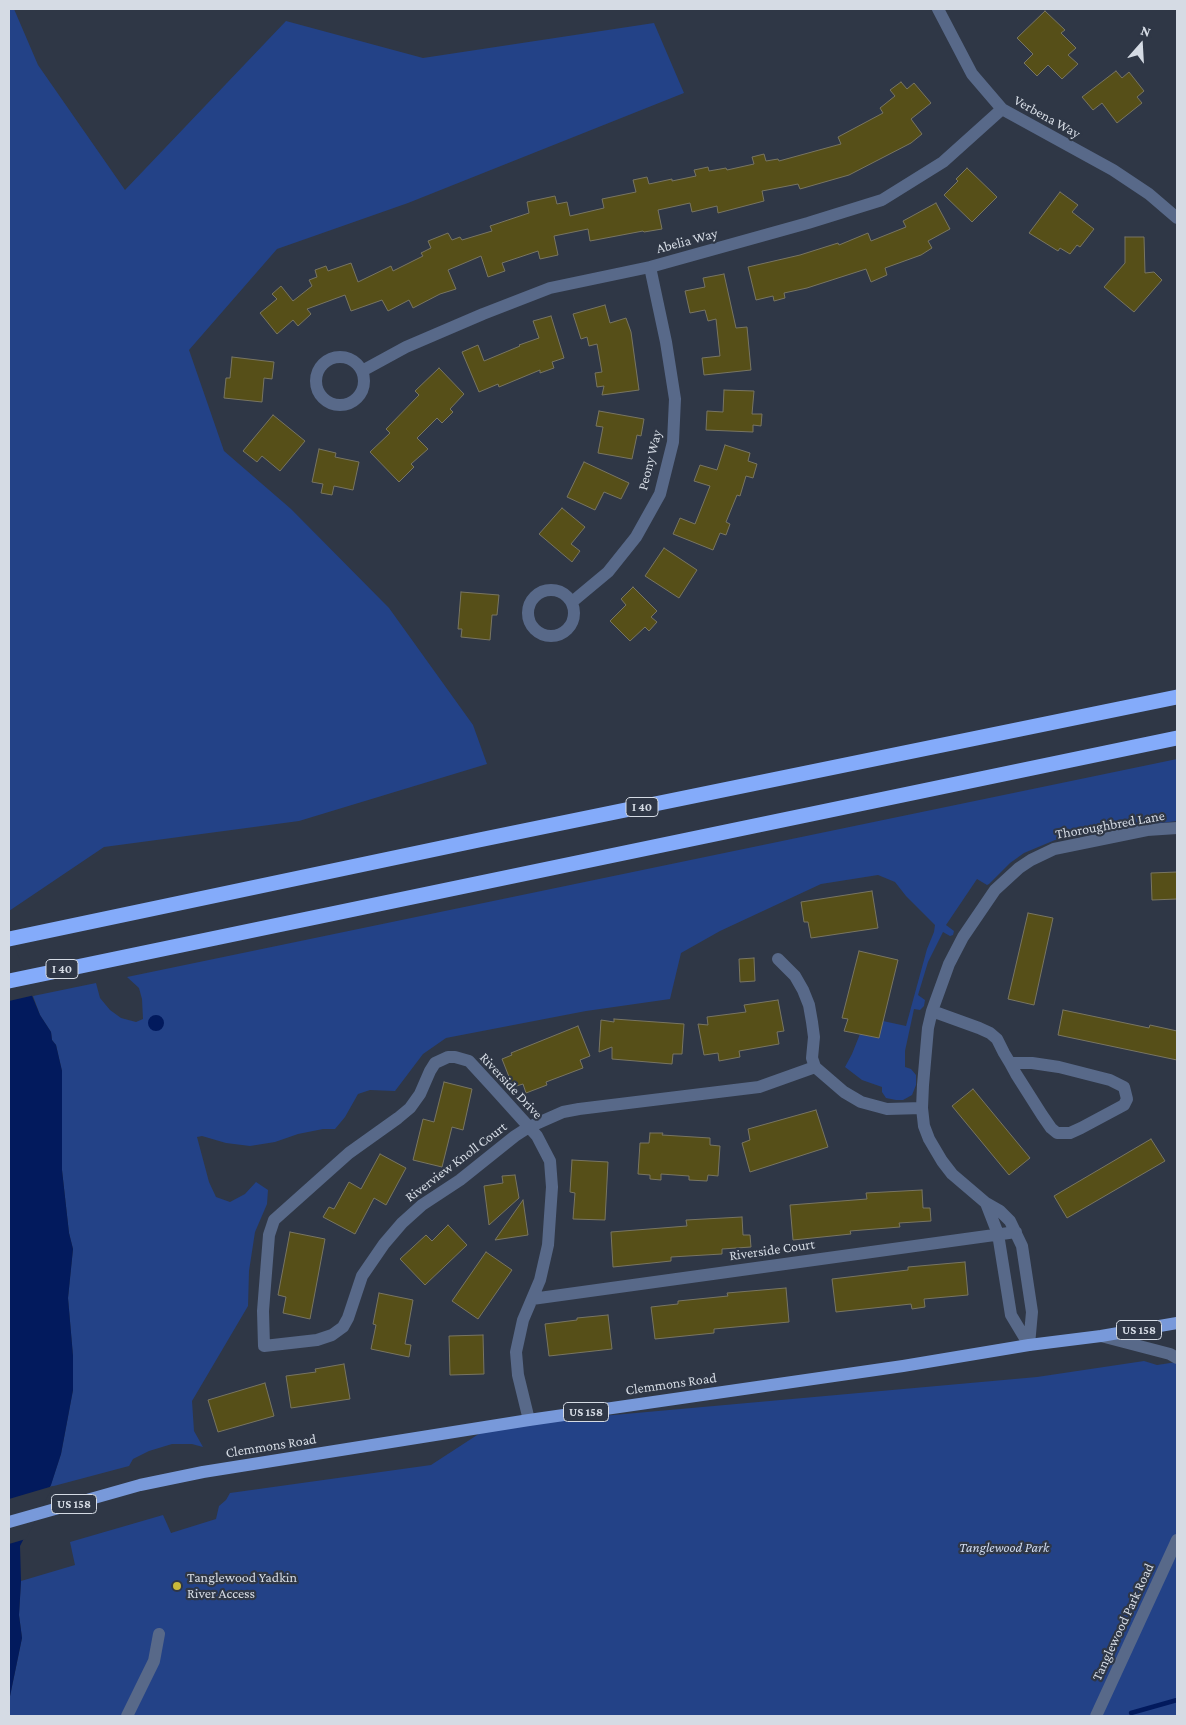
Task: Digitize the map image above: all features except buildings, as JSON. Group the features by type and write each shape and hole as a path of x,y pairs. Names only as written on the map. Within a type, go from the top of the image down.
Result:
{"highway":[{"name":"I 40","path":"9,939 1177,696"},
{"name":"I 40","path":"9,980 510,878 1177,738"}],"main road":[{"name":"Clemmons Road","path":"9,1522 140,1485 203,1472 528,1420 903,1366 1177,1323"}],"street":[{"name":"Verbena Way","path":"938,9 972,74 1002,109 1113,170 1149,194 1177,218"},
{"name":"Abelia Way","path":"362,371 406,347 550,288 650,267 808,223 882,200 943,162 1002,109"},
{"name":"Peony Way","path":"572,602 608,572 636,537 660,494 673,442 675,399 666,342 650,267"},
{"name":"Thoroughbred Lane","path":"1028,1345 1011,1315 998,1234 986,1203 952,1174 929,1139 924,1126 922,1108 928,1028 932,1012 949,964 963,937 995,890 1020,868 1031,860 1054,849 1147,830 1177,828"},
{"path":"778,959 795,976 804,990 809,1005 814,1037 812,1058 815,1067 844,1092 861,1102 888,1109 922,1108"},
{"path":"932,1012 964,1022 990,1033 997,1039 1010,1064 1042,1115 1057,1133 1070,1134 1124,1105 1127,1099 1124,1087 1110,1080 1059,1067 1032,1063 1010,1064"},
{"name":"Riverside Drive","path":"264,1346 264,1311 269,1244 274,1220 349,1154 410,1108 420,1094 435,1063 448,1056 455,1057 469,1061 529,1127 541,1142 550,1160 552,1187 548,1245 542,1271 519,1333 516,1352 518,1375 528,1420"},
{"name":"Riverview Knoll Court","path":"264,1346 317,1340 338,1332 348,1318 362,1276 384,1244 402,1223 422,1205 460,1180 514,1136 529,1127 563,1112 579,1109 759,1087 815,1067"},
{"path":"986,1203 1000,1211 1010,1221 1022,1246 1032,1312 1028,1345"},
{"name":"Riverside Court","path":"532,1299 1016,1232"},
{"path":"1101,1336 1170,1354 1177,1358"},
{"name":"Tanglewood Park Road","path":"1096,1716 1177,1540"},
{"path":"127,1716 154,1662 159,1634"}],"green space":[{"path":"9,9 14,9 38,65 125,190 286,21 423,58 654,23 684,93 408,203 277,249 189,350 224,451 291,509 389,608 473,725 487,764 299,821 104,847 9,911"},
{"path":"1177,759 1177,821 1055,840 1024,853 1010,863 987,885 977,879 946,925 954,931 953,935 950,936 943,932 928,962 918,995 925,1000 924,1006 920,1010 914,1009 905,1051 905,1067 911,1069 916,1075 916,1085 912,1095 903,1100 886,1098 882,1092 882,1087 862,1080 845,1067 860,1034 883,1021 906,1026 927,949 934,932 935,925 895,882 878,875 821,884 720,931 681,953 670,999 586,1011 446,1038 423,1054 395,1091 370,1090 358,1094 345,1117 335,1129 323,1129 298,1134 275,1142 250,1146 226,1143 202,1136 197,1137 209,1182 216,1197 230,1202 245,1194 256,1182 268,1190 267,1204 255,1232 249,1271 248,1306 192,1401 194,1431 203,1447 192,1444 172,1444 149,1451 133,1459 129,1466 50,1487 61,1454 73,1390 73,1356 68,1298 73,1249 69,1233 62,1170 62,1071 51,1032 40,1015 33,996 96,983 100,998 110,1010 121,1018 136,1022 143,1019 142,999 139,988 127,977"},
{"name":"Tanglewood Park","path":"1144,1361 1157,1365 1177,1362 1177,1716 9,1716 9,1701 22,1638 19,1615 21,1581 75,1565 70,1542 163,1515 171,1533 216,1519 219,1506 230,1493 431,1465 491,1426 1037,1377"}],"shaded area":[{"path":"9,940 40,1015 51,1032 62,1071 62,1170 69,1233 73,1249 68,1298 73,1356 73,1390 61,1454 51,1485 20,1546 21,1581 19,1615 22,1638 9,1701"},
{"path":"153,1015 159,1015 164,1020 162,1029 153,1031 148,1026 148,1020"}],"pier":[{"path":"9,937 35,995 9,1001"},
{"path":"53,1486 26,1539 9,1544 9,1499"}],"waterway":[{"path":"1131,1713 1177,1700"}],"place":[{"name":"Tanglewood Yadkin River Access","path":"177,1586"}]}
